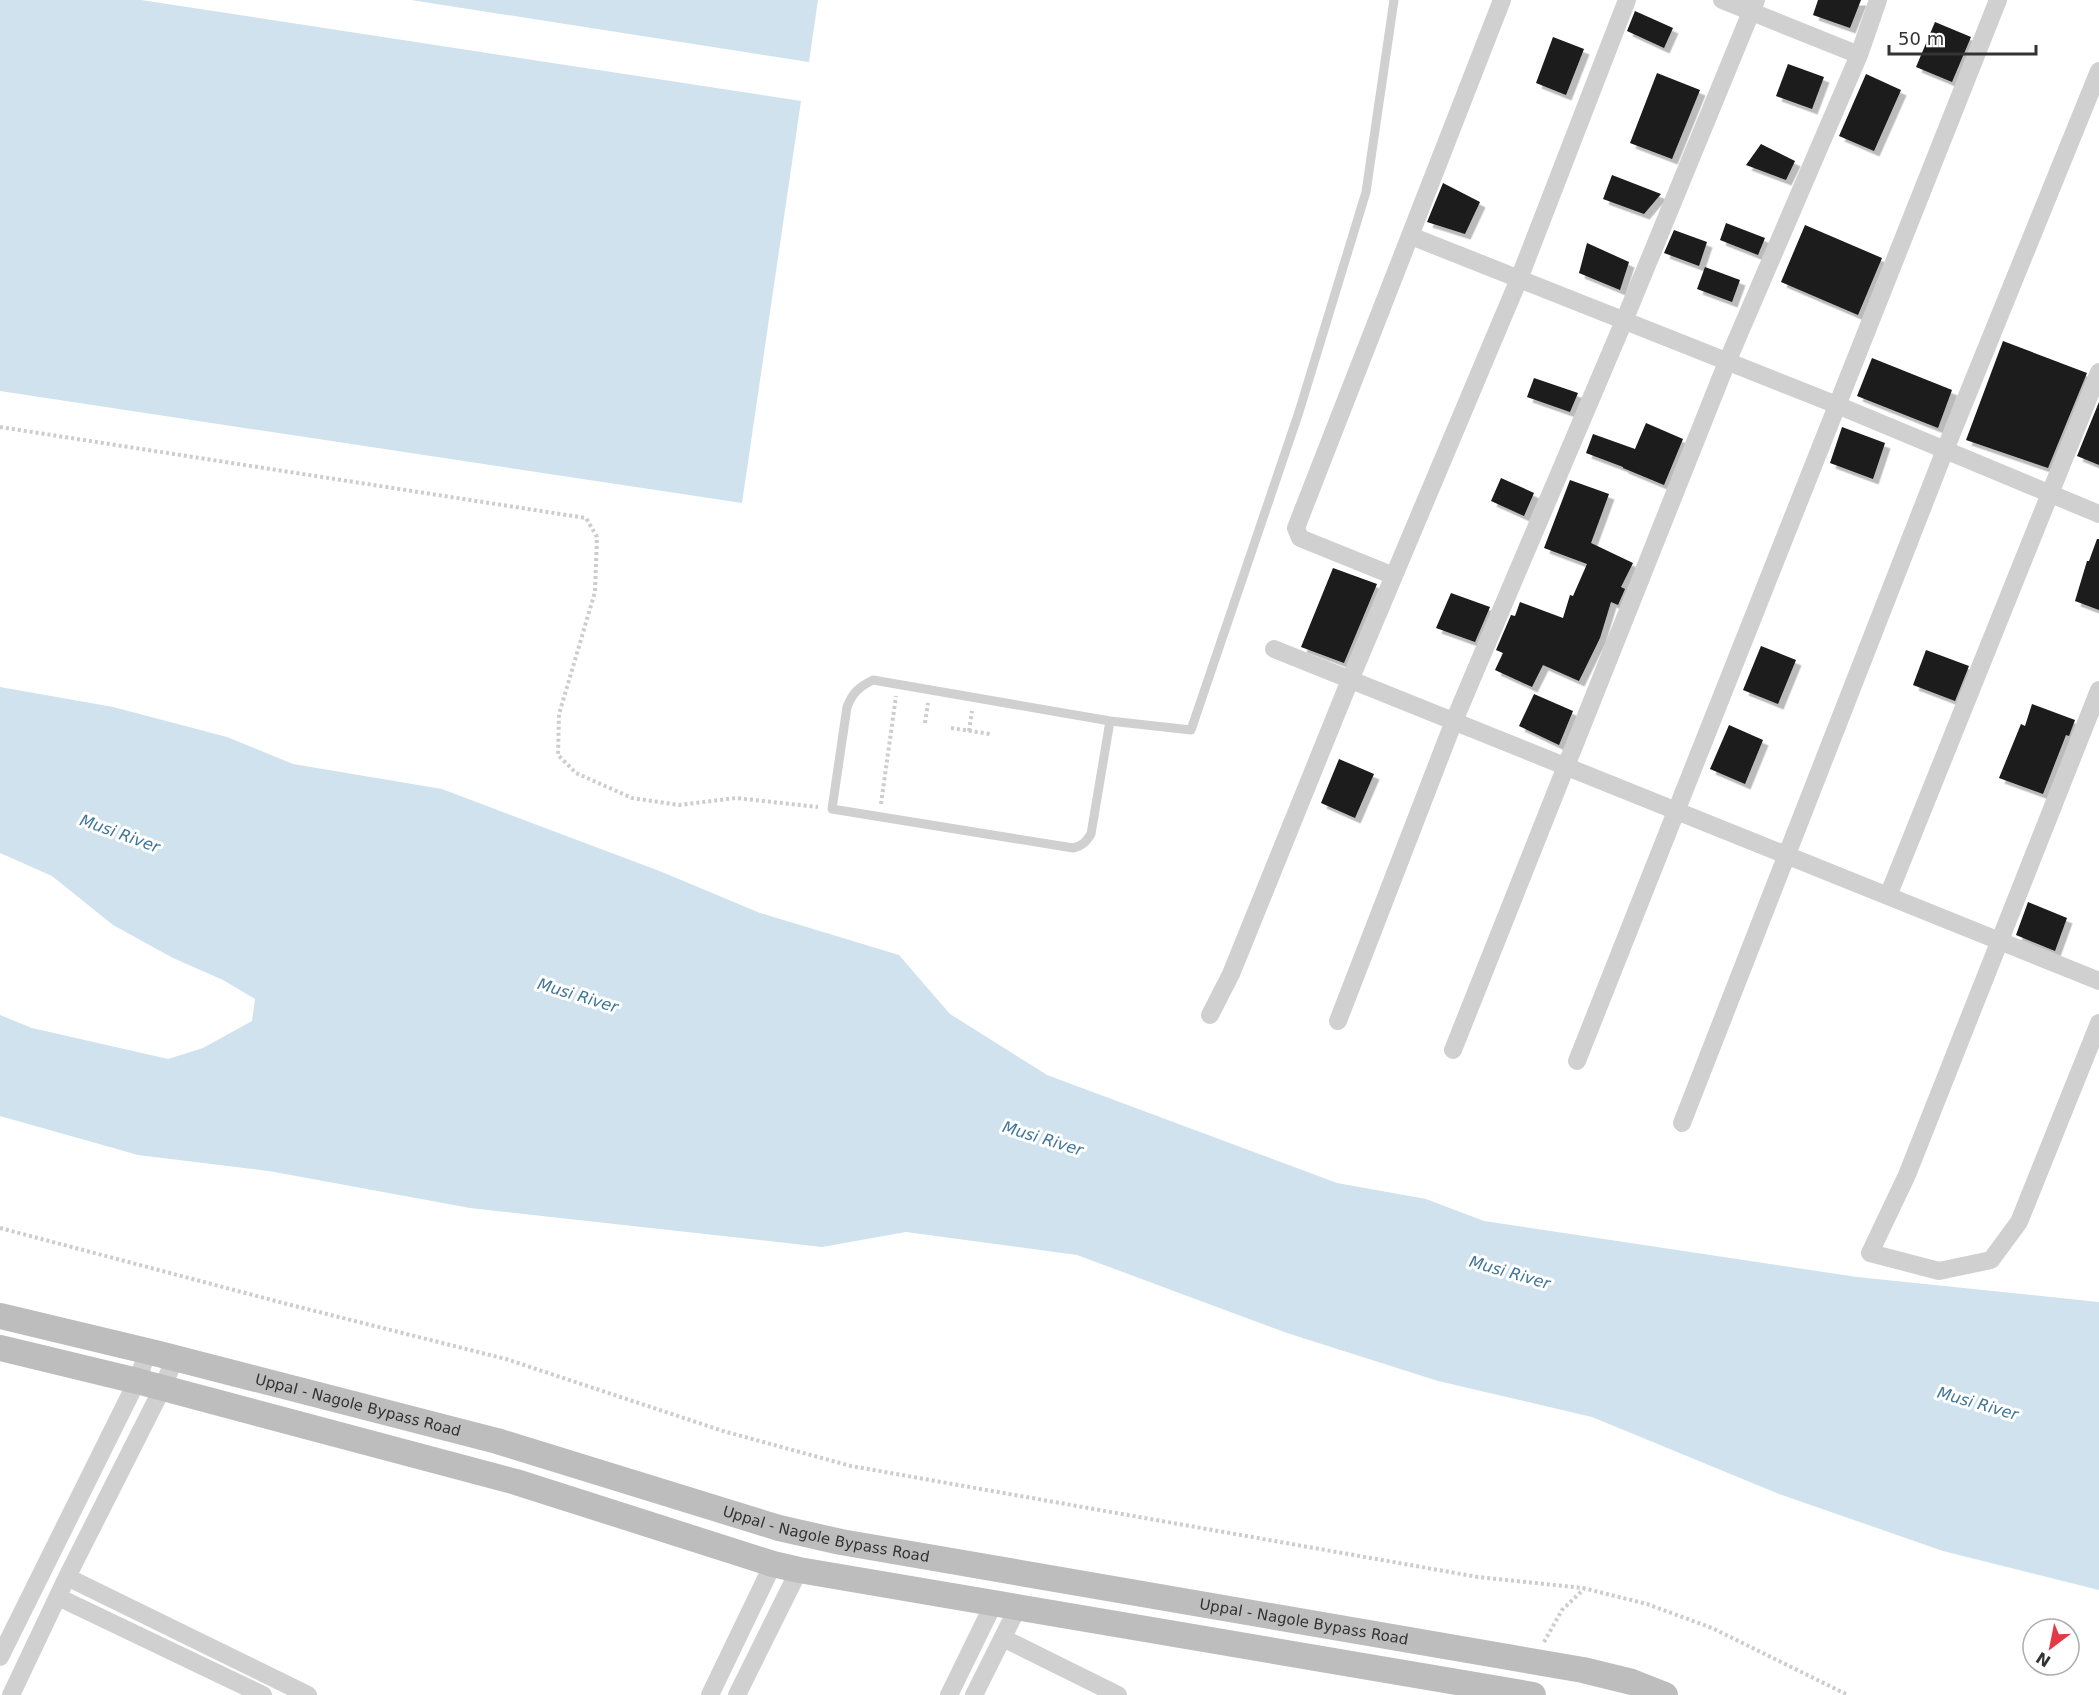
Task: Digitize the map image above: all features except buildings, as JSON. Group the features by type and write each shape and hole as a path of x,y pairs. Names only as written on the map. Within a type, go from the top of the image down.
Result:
{"street":[{"path":"1394,576 1300,538 1296,528 1502,0"},
{"path":"1210,1015 1231,974 1350,680 1519,279 1627,0"},
{"path":"1722,0 1753,6 1859,55"},
{"path":"1453,1050 1727,362 1859,55 1878,0"},
{"path":"1577,1061 1998,0"},
{"path":"1338,1021 1454,722 1624,321 1753,6"},
{"path":"1682,1123 1945,450 2099,71"},
{"path":"1411,236 1837,405 2099,514"},
{"path":"1888,896 2099,372"},
{"path":"1274,650 2099,981"},
{"path":"2099,690 1907,1175 1870,1253 1939,1271 1991,1260 2019,1222 2099,1023"},
{"name":"Uppal - Nagole Bypass Road","path":"0,1316 148,1351 497,1441 770,1525 841,1542 1583,1670 1632,1683 1665,1695"},
{"path":"0,1348 137,1381 516,1482 773,1564 799,1570 1497,1692 1531,1695 1540,1664"},
{"path":"0,1657 137,1381 148,1351"},
{"path":"11,1695 67,1577 162,1389 174,1358"},
{"path":"710,1695 773,1564"},
{"path":"737,1695 799,1570"},
{"path":"67,1577 308,1695"},
{"path":"58,1597 263,1695"},
{"path":"974,1695 1003,1638 1006,1605"},
{"path":"949,1695 1006,1605"},
{"path":"1003,1638 1118,1695"},
{"path":"1497,1692 1510,1658"}],"lane":[{"path":"1110,721 1091,834 1081,846 1073,848 832,809 847,706 852,694 873,680 1110,721 1191,730 1299,412 1366,192 1394,0"}],"path":[{"path":"0,427 586,518 597,537 595,592 559,714 558,754 576,773 632,798 679,805 736,798 832,809"},
{"path":"879,817 897,685"},
{"path":"925,723 929,690"},
{"path":"969,731 974,698"},
{"path":"951,728 990,734"},
{"path":"0,1228 506,1359 723,1431 851,1466 1478,1577 1584,1589 1647,1604 1712,1628 1848,1695"},
{"path":"1540,1664 1542,1648 1553,1623 1562,1610 1584,1589"}],"water":[{"path":"0,0 141,0 801,101 742,503 0,391"},
{"path":"411,0 818,0 809,62"},
{"name":"Musi River","path":"0,687 113,707 227,737 293,764 442,789 662,872 760,913 899,955 950,1014 1047,1075 1337,1183 1426,1199 1484,1221 1857,1277 2099,1302 2099,1590 1943,1551 1779,1494 1592,1417 1438,1381 1287,1333 1077,1255 906,1232 822,1247 470,1208 269,1171 138,1155 0,1116 0,1015 32,1028 168,1059 203,1048 252,1021 255,999 223,980 173,958 113,925 52,876 0,853"}]}
